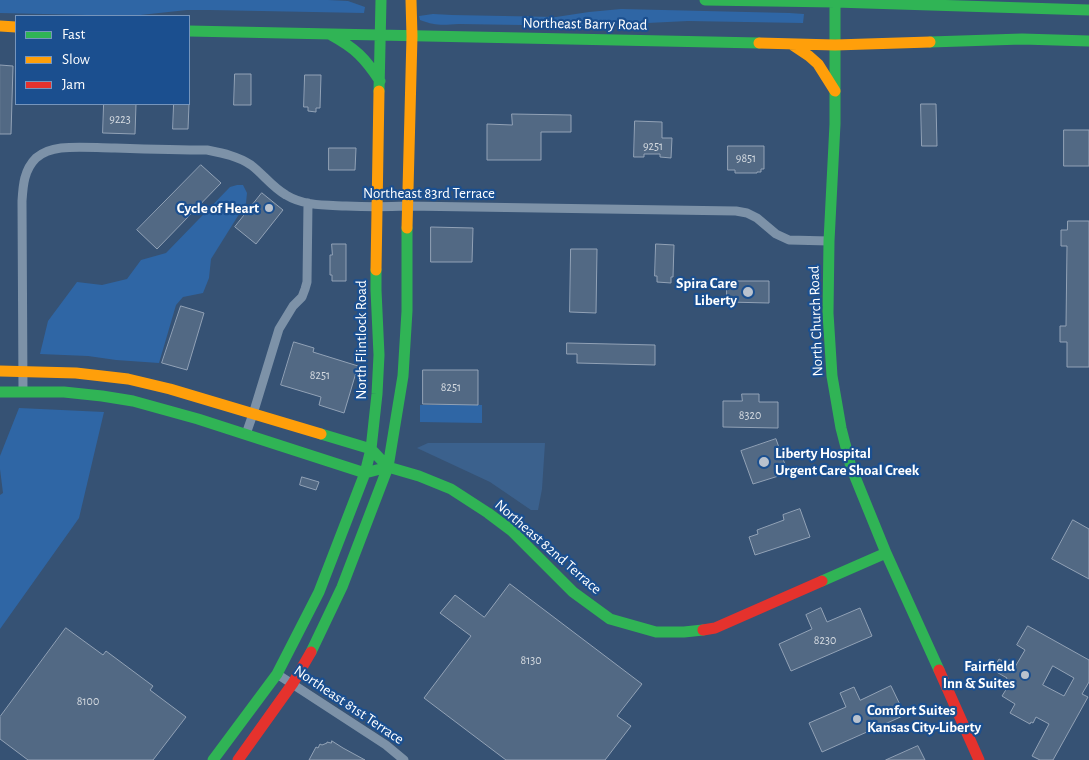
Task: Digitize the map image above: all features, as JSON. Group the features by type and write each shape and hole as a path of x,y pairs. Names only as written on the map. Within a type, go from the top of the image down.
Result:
{"main road":[{"name":"North Flintlock Road","path":"214,760 277,674 319,592 365,473 372,449 379,355 376,290 381,0"},
{"path":"238,760 293,683 308,657 342,586 388,467 402,376 407,311 411,0"},
{"path":"705,0 886,2 1089,10"},
{"name":"North Church Road","path":"835,1 835,124 829,241 828,313 832,376 841,428 851,467 886,553 979,760"},
{"path":"0,26 15,27"},
{"name":"Northeast Barry Road","path":"190,31 835,45"},
{"path":"327,33 350,45 360,53 369,63 380,81"},
{"path":"835,45 1022,39 1089,41"},
{"path":"790,43 818,64 835,91"},
{"path":"0,370 103,375 170,388 372,449 388,467"},
{"path":"0,392 64,392 133,401 198,419 365,473 388,467"},
{"name":"Northeast 82nd Terrace","path":"388,467 419,476 451,489 512,531 573,592 610,619 656,632 684,632 715,628 886,553"}],"street":[{"name":"Northeast 83rd Terrace","path":"22,371 22,201 24,182 26,172 37,157 52,150 72,148 207,150 223,153 238,158 250,165 274,187 286,195 298,201 319,205 736,211 747,213 757,218 776,234 789,240 829,241"},
{"path":"246,434 278,329 293,306 302,297 307,282 308,203"},
{"path":"22,371 22,392"},
{"name":"Northeast 81st Terrace","path":"277,674 386,745 404,760"}],"shaded area":[{"path":"0,0 328,0 348,1 365,7 364,13 187,10 140,15 0,13"},
{"path":"621,9 804,14 803,23 688,21 586,26 439,25 420,20 419,16 433,14 556,17"},
{"path":"243,185 247,193 246,203 211,259 209,278 203,293 183,297 176,305 159,363 88,356 40,354 48,321 77,282 102,285 127,279 141,260 166,253 230,187"},
{"path":"420,405 482,405 482,423 420,422"},
{"path":"19,408 104,412 79,518 0,629 0,495 3,493 0,456"},
{"path":"428,443 545,443 542,489 538,510 531,510 490,482 417,448"}],"building":[{"path":"0,65 13,66 11,134 0,134"},
{"path":"235,74 251,74 251,105 234,105"},
{"path":"305,75 321,75 320,108 316,108 316,112 308,111 308,107 304,107"},
{"path":"921,104 936,104 937,146 922,146"},
{"path":"104,105 136,105 135,134 103,133"},
{"path":"174,105 189,105 188,129 173,129"},
{"path":"512,114 571,115 571,132 541,132 541,160 487,160 487,124 512,125"},
{"path":"635,121 662,122 662,138 672,138 671,158 660,157 660,154 644,154 644,157 634,157"},
{"path":"1064,130 1089,130 1089,166 1064,166"},
{"path":"728,146 764,146 764,169 757,173 735,173 735,170 728,170"},
{"path":"329,148 356,148 355,170 329,170"},
{"path":"201,165 221,183 157,249 137,230"},
{"path":"262,193 283,210 256,244 235,227"},
{"path":"1068,221 1089,221 1089,367 1067,367 1067,342 1060,342 1060,326 1066,326 1067,246 1061,246 1061,230 1067,230"},
{"path":"431,227 473,228 472,262 431,262"},
{"path":"332,244 346,244 346,281 332,281 332,275 330,275 330,255 332,255"},
{"path":"656,244 674,245 673,277 671,277 671,283 657,282 657,276 655,276"},
{"path":"571,249 597,249 596,313 570,312"},
{"name":"Spira Care Liberty","path":"727,281 769,281 769,303 727,302"},
{"path":"181,306 204,313 187,370 162,363"},
{"path":"294,342 314,348 313,352 358,366 344,413 319,405 321,397 281,385"},
{"path":"567,343 655,345 655,365 577,363 577,354 567,354"},
{"path":"423,370 478,370 478,405 423,404"},
{"path":"742,394 759,394 759,402 778,402 778,428 723,427 723,401 742,401"},
{"name":"Liberty Hospital Urgent Care Shoal Creek","path":"776,439 788,473 753,484 741,451"},
{"path":"302,477 319,482 316,490 300,485"},
{"path":"800,509 810,537 755,555 749,537 758,534 757,530 784,520 783,515"},
{"path":"1073,520 1089,529 1089,579 1052,559"},
{"path":"510,584 642,684 617,716 631,726 605,760 506,760 424,698 471,636 440,613 455,595 484,617"},
{"path":"821,608 827,622 860,608 872,636 791,671 779,644 812,629 806,615"},
{"name":"Fairfield Inn & Suites","path":"1028,626 1089,660 1089,682 1082,694 1088,697 1053,760 1040,760 1032,756 1049,724 1036,717 1033,723 1031,722 1030,724 1010,713 1015,704 1002,696 1007,688 1003,686 1007,678 993,670 999,659 1015,667 1025,650 1017,645","holes":["1053,666 1074,678 1064,696 1043,685"]},
{"path":"66,628 103,655 106,651 153,686 150,690 186,717 153,760 28,760 0,739 0,717"},
{"name":"Comfort Suites Kansas City-Liberty","path":"891,686 905,715 822,752 809,723 846,707 840,693 854,687 860,700"},
{"path":"332,741 365,760 309,760 316,747 318,748 320,744 331,743"},
{"path":"918,746 925,760 886,760"}],"traffic: fast":[{"path":"379,91 381,0"},
{"path":"705,0 1089,10"},
{"path":"835,0 835,124 829,241 828,313 832,376 841,428 851,467 886,553 939,670"},
{"path":"190,31 759,43"},
{"path":"331,35 347,44 359,54 380,81"},
{"path":"930,42 1022,39 1089,41"},
{"path":"311,652 342,587 388,467 403,376 407,311 407,228"},
{"path":"213,760 277,674 319,592 365,473 371,449 377,394 379,355 376,270"},
{"path":"0,392 64,392 133,401 198,419 365,473 388,467"},
{"path":"321,434 371,449 388,467 419,476 451,489 512,531 573,592 610,619 656,632 703,630"},
{"path":"822,581 886,553"}],"traffic: slow":[{"path":"407,228 412,36 411,0"},
{"path":"0,26 15,27"},
{"path":"759,43 835,45 930,42"},
{"path":"791,44 818,64 835,91"},
{"path":"376,270 379,91"},
{"path":"0,371 76,373 128,379 170,389 321,434"}],"traffic: jam":[{"path":"703,630 715,628 822,581"},
{"path":"238,760 293,683 311,652"},
{"path":"939,670 979,760"}],"place":[{"name":"Cycle of Heart","path":"269,208"},
{"name":"Spira Care Liberty","path":"748,292"},
{"name":"Liberty Hospital Urgent Care Shoal Creek","path":"764,462"},
{"name":"Fairfield Inn & Suites","path":"1025,675"},
{"name":"Comfort Suites Kansas City-Liberty","path":"857,719"}]}
